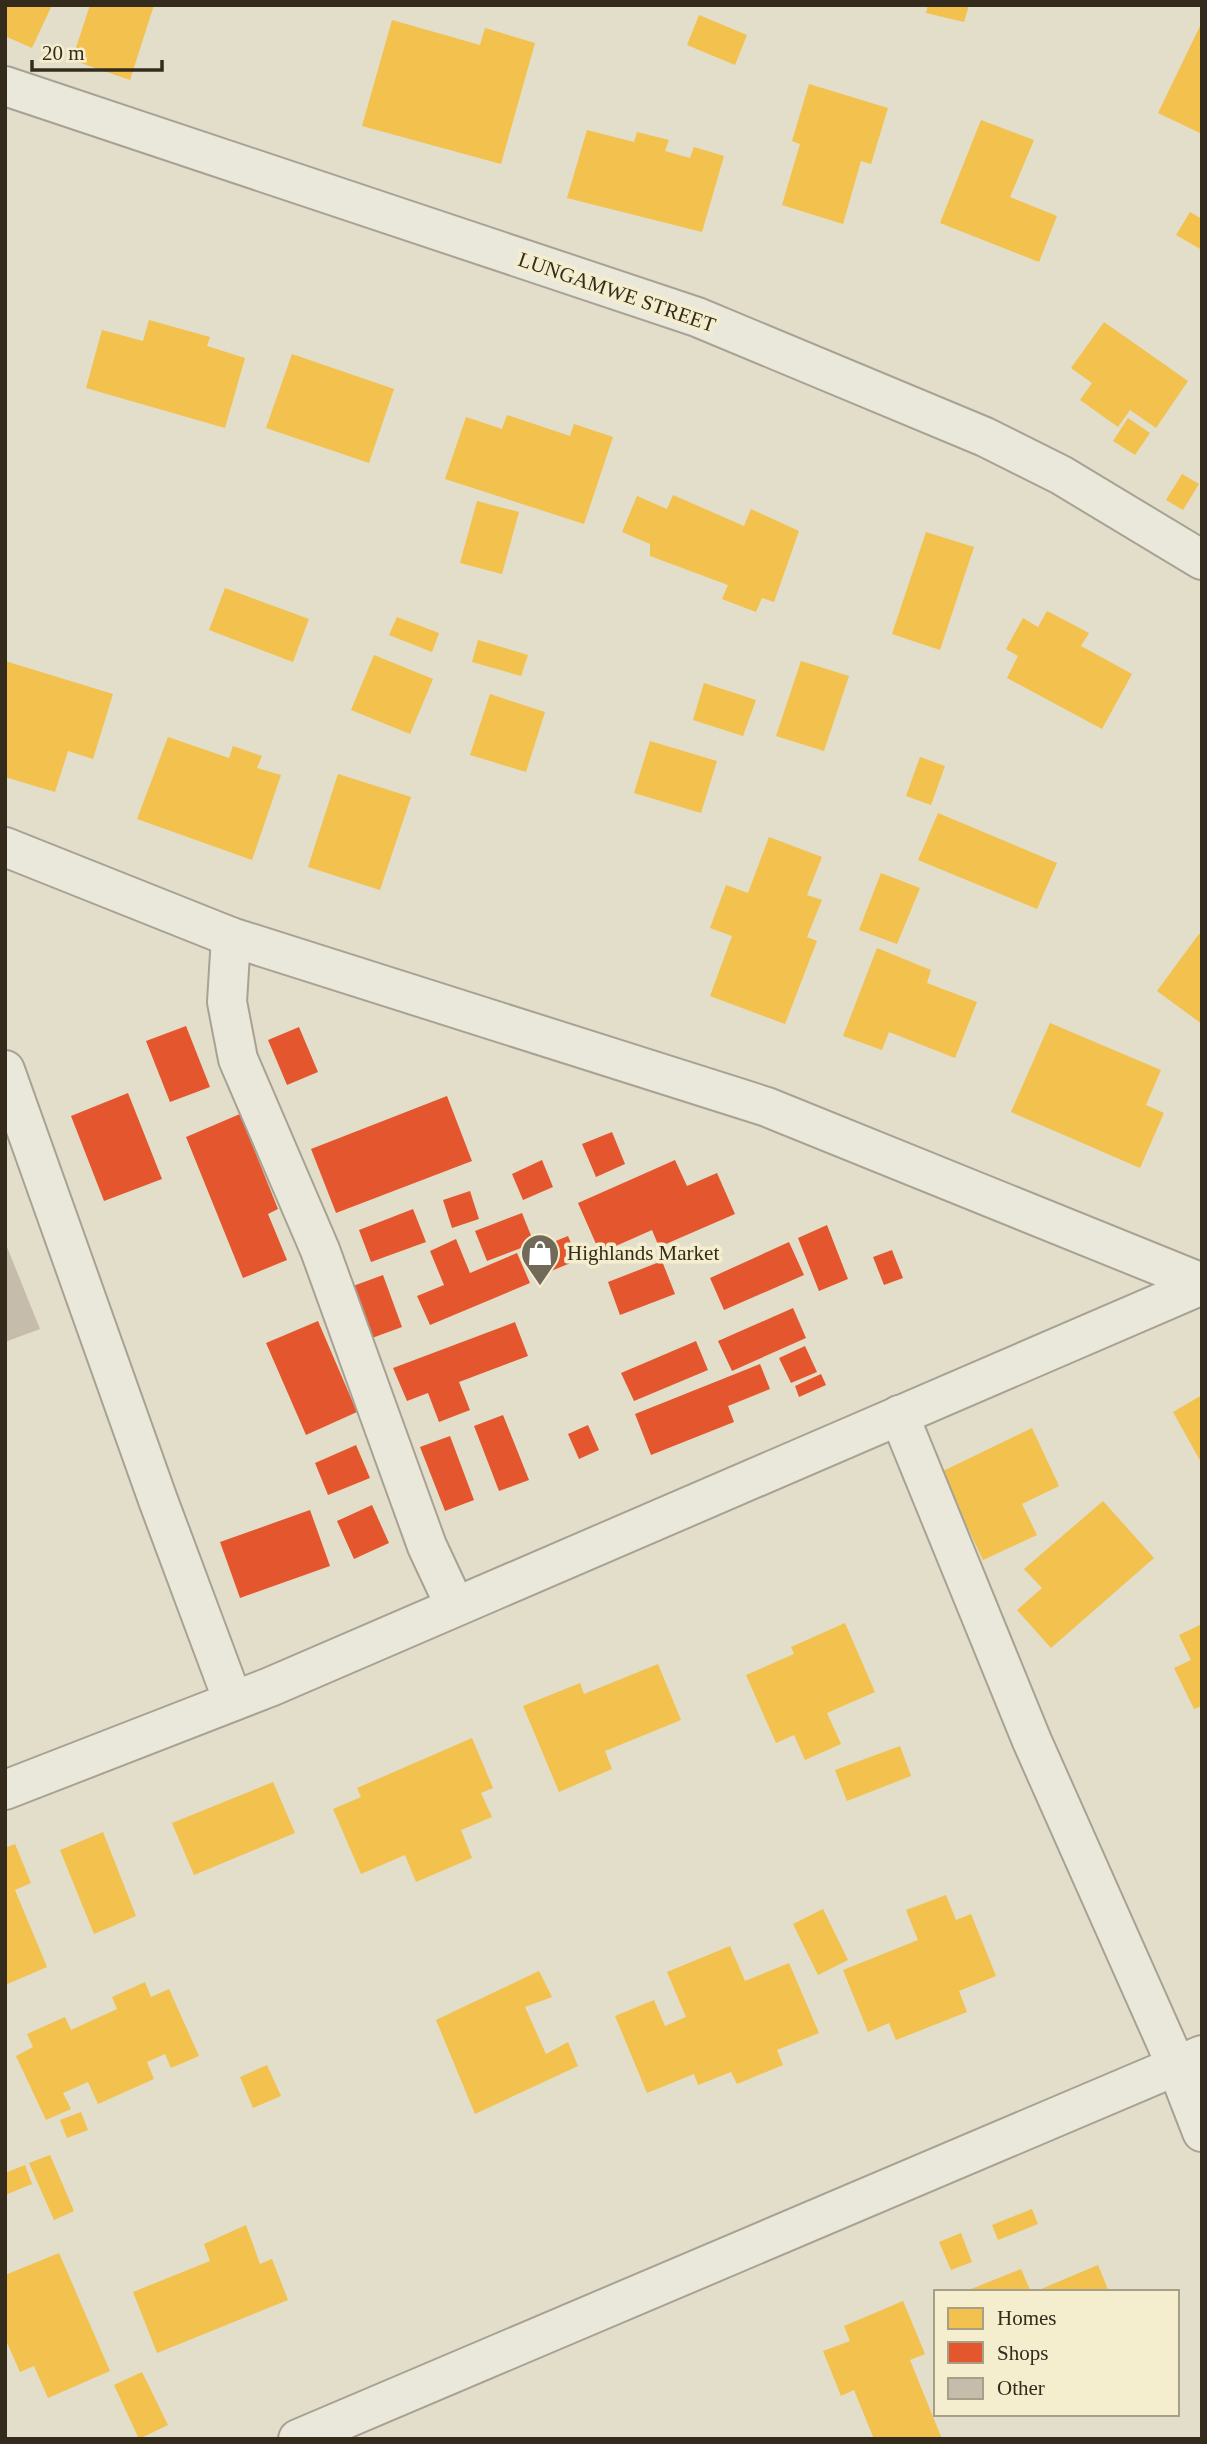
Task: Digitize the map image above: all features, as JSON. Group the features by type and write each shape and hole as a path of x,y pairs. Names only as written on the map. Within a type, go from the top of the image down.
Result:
{"street":[{"name":"LUNGAMWE STREET","path":"5,86 697,317 985,437 1061,475 1202,560"},
{"path":"5,847 231,937 767,1107 1202,1284"},
{"path":"231,937 227,1002 237,1059 320,1250 427,1546 455,1606"},
{"path":"5,1070 153,1488 233,1701"},
{"path":"5,1790 233,1701 1202,1284"},
{"path":"899,1415 1032,1741 1189,2060 1202,2132"},
{"path":"298,2439 1189,2060"}],"building: Homes":[{"path":"5,5 52,5 32,48 5,36"},
{"path":"90,5 154,5 130,80 72,60"},
{"path":"928,5 969,5 964,22 926,13"},
{"path":"699,15 747,35 735,65 687,45"},
{"path":"392,20 480,45 485,28 535,43 501,164 362,126"},
{"path":"1202,22 1202,134 1158,113"},
{"path":"809,84 888,108 871,164 861,161 843,224 782,205 800,144 792,141"},
{"path":"981,120 1034,140 1010,197 1057,216 1039,262 940,223"},
{"path":"587,130 634,142 637,132 669,140 665,151 690,158 694,147 724,156 702,232 567,198"},
{"path":"1190,212 1202,219 1202,250 1176,235"},
{"path":"149,320 210,337 207,346 245,358 225,428 86,388 102,330 143,341"},
{"path":"1104,322 1188,381 1156,428 1130,410 1118,427 1080,400 1092,383 1071,368"},
{"path":"292,354 394,389 369,463 266,428"},
{"path":"507,415 570,436 574,424 613,437 584,524 445,479 466,417 502,429"},
{"path":"1128,418 1150,433 1135,455 1113,441"},
{"path":"1182,474 1199,484 1183,510 1166,500"},
{"path":"673,495 744,526 751,509 799,531 774,602 762,598 756,612 722,599 728,585 650,556 650,544 622,532 637,496 667,509"},
{"path":"477,501 519,512 502,574 460,563"},
{"path":"926,532 974,547 940,650 892,634"},
{"path":"225,588 309,619 293,662 209,630"},
{"path":"1047,611 1089,633 1081,646 1132,674 1102,729 1007,678 1018,656 1006,649 1023,618 1038,627"},
{"path":"397,617 439,633 432,652 389,635"},
{"path":"478,640 528,655 521,676 472,662"},
{"path":"374,655 433,679 410,734 351,710"},
{"path":"5,661 113,694 93,759 68,751 55,792 5,777"},
{"path":"801,661 849,676 824,751 776,736"},
{"path":"704,683 756,700 743,736 693,720"},
{"path":"490,694 545,712 526,772 470,755"},
{"path":"168,737 229,758 233,746 262,756 257,768 281,775 252,860 137,819"},
{"path":"650,741 717,761 701,813 634,793"},
{"path":"920,757 945,766 931,805 906,796"},
{"path":"338,774 411,797 380,890 308,867"},
{"path":"938,813 1057,863 1037,909 918,860"},
{"path":"769,837 822,857 807,895 822,900 807,937 817,941 785,1024 710,996 732,936 710,928 726,885 748,893"},
{"path":"881,873 920,888 897,944 859,930"},
{"path":"1199,934 1202,936 1202,1024 1157,991"},
{"path":"877,948 931,970 927,983 977,1002 955,1058 889,1032 882,1050 843,1036"},
{"path":"1050,1023 1161,1070 1146,1105 1164,1113 1140,1168 1011,1112"},
{"path":"1202,1395 1202,1464 1173,1412"},
{"path":"1032,1428 1059,1486 1022,1504 1037,1535 983,1560 941,1472"},
{"path":"1103,1501 1154,1558 1051,1648 1017,1610 1042,1588 1024,1569"},
{"path":"845,1623 875,1692 827,1713 841,1744 805,1760 794,1735 776,1743 746,1675 794,1654 791,1647"},
{"path":"1202,1624 1202,1706 1194,1709 1174,1668 1191,1660 1179,1635"},
{"path":"658,1664 681,1720 605,1751 612,1769 559,1792 523,1706 580,1683 584,1694"},
{"path":"472,1738 493,1788 481,1793 492,1817 461,1830 472,1858 416,1882 405,1855 361,1874 333,1809 361,1797 357,1788"},
{"path":"900,1746 911,1776 847,1801 835,1770"},
{"path":"273,1782 295,1833 194,1875 172,1823"},
{"path":"103,1832 136,1916 94,1934 60,1850"},
{"path":"15,1844 31,1883 15,1890 47,1967 5,1985 5,1848"},
{"path":"946,1895 956,1920 971,1914 996,1976 959,1991 967,2012 896,2040 889,2023 868,2032 843,1970 918,1940 906,1910"},
{"path":"823,1909 848,1960 818,1975 793,1924"},
{"path":"730,1946 745,1981 789,1963 819,2033 777,2050 783,2065 737,2084 731,2072 698,2085 694,2074 647,2093 615,2016 654,2000 665,2026 686,2017 667,1972"},
{"path":"539,1971 552,1997 525,2007 546,2054 568,2042 578,2066 475,2114 436,2020"},
{"path":"145,1982 151,1997 169,1989 199,2056 171,2068 165,2054 147,2062 154,2079 98,2104 88,2082 63,2093 71,2109 46,2120 16,2056 33,2047 27,2034 65,2017 71,2030 117,2009 112,1997"},
{"path":"267,2065 281,2096 253,2108 240,2077"},
{"path":"81,2112 88,2130 67,2138 60,2120"},
{"path":"50,2155 74,2211 54,2220 29,2163"},
{"path":"25,2165 32,2184 5,2195 5,2173"},
{"path":"1032,2209 1038,2224 998,2240 992,2225"},
{"path":"246,2225 260,2264 272,2259 288,2300 157,2353 133,2292 210,2261 204,2244"},
{"path":"961,2233 972,2262 951,2270 939,2242"},
{"path":"59,2253 110,2371 48,2398 34,2366 20,2372 5,2338 5,2275"},
{"path":"1098,2265 1108,2290 1039,2290"},
{"path":"1021,2269 1030,2290 971,2290"},
{"path":"903,2301 925,2354 910,2360 942,2439 874,2439 854,2390 841,2396 823,2351 850,2341 844,2326"},
{"path":"142,2372 168,2425 139,2439 114,2385"}],"building: Shops":[{"path":"186,1026 210,1087 170,1102 146,1041"},
{"path":"299,1027 318,1072 287,1085 268,1040"},
{"path":"128,1093 162,1179 104,1201 71,1116"},
{"path":"447,1096 472,1161 336,1213 311,1149"},
{"path":"240,1114 278,1209 268,1214 287,1260 243,1278 186,1137"},
{"path":"612,1132 625,1164 596,1177 582,1144"},
{"path":"542,1160 553,1187 523,1200 512,1174"},
{"path":"675,1160 687,1186 717,1173 735,1214 659,1247 652,1230 600,1253 578,1203"},
{"path":"470,1191 479,1219 452,1228 443,1200"},
{"path":"413,1209 426,1242 371,1262 359,1230"},
{"path":"522,1213 534,1243 487,1261 475,1231"},
{"path":"827,1225 848,1279 819,1291 798,1238"},
{"path":"568,1236 578,1260 551,1271 541,1247"},
{"path":"456,1239 470,1273 517,1253 530,1283 430,1325 417,1296 444,1285 430,1251"},
{"path":"789,1242 804,1275 724,1310 710,1278"},
{"path":"892,1250 903,1278 884,1285 873,1257"},
{"path":"662,1261 675,1294 620,1315 608,1282"},
{"path":"383,1275 402,1327 372,1338 353,1286"},
{"path":"793,1308 806,1338 732,1371 718,1341"},
{"path":"318,1321 357,1412 306,1435 266,1343"},
{"path":"515,1322 528,1356 459,1382 470,1410 439,1422 428,1393 407,1401 393,1368"},
{"path":"696,1341 708,1370 634,1401 621,1373"},
{"path":"805,1346 817,1372 791,1383 779,1358"},
{"path":"760,1364 770,1389 728,1406 734,1422 651,1455 635,1414"},
{"path":"821,1374 826,1385 799,1397 795,1386"},
{"path":"503,1415 529,1480 499,1491 474,1426"},
{"path":"588,1425 599,1450 579,1459 568,1434"},
{"path":"450,1436 474,1500 445,1511 420,1447"},
{"path":"356,1445 370,1478 328,1495 315,1463"},
{"path":"372,1505 389,1543 354,1559 337,1521"},
{"path":"310,1510 330,1566 240,1598 220,1542"}],"building: Other":[{"path":"7,1247 40,1329 5,1342 5,1248"}],"place":[{"name":"Highlands Market","path":"540,1287"}]}
